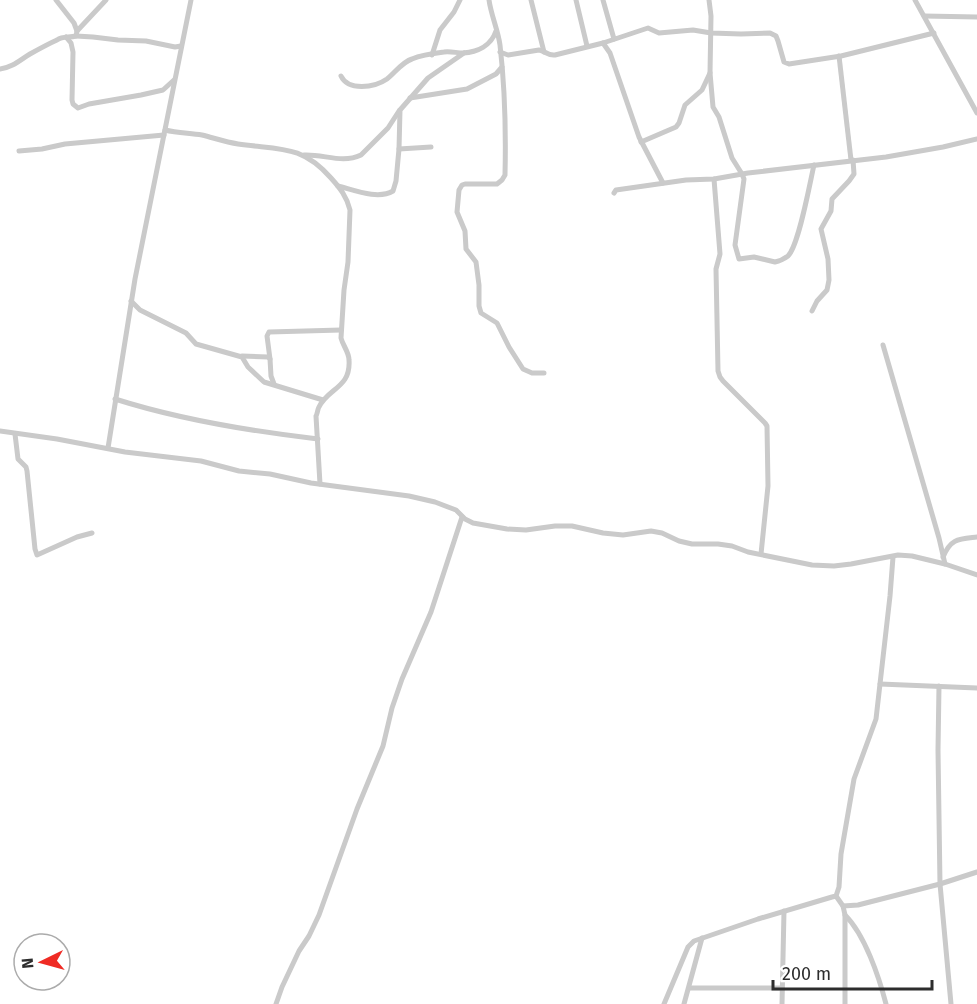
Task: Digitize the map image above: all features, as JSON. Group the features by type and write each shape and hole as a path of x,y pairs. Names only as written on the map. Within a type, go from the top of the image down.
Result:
{"street":[{"path":"56,0 74,23 76,33"},
{"path":"0,69 12,66 58,39 76,33 106,0"},
{"path":"108,448 131,300 191,0"},
{"path":"432,55 440,30 460,0"},
{"path":"489,0 502,66 505,126 504,175 497,184 462,185 459,190 457,212 465,231 466,249 477,262 481,313 497,323 523,369 544,373"},
{"path":"531,0 544,51"},
{"path":"576,0 588,46"},
{"path":"603,0 614,39"},
{"path":"710,0 710,73 713,107 719,117 732,158 742,174 744,185 735,245 737,257 740,259 754,257 775,262 789,255 795,243 814,165"},
{"path":"915,0 977,113"},
{"path":"924,16 977,17"},
{"path":"500,52 508,55 539,50 555,56 651,28 659,33 693,30 711,33 770,33 776,36 784,62 789,64 839,56 934,33"},
{"path":"301,154 316,154 336,159 361,155 388,128 400,110 428,78 464,53 486,45 494,37 496,30"},
{"path":"76,33 118,40 146,41 175,47 182,46"},
{"path":"66,37 71,43 73,52 72,100 78,108 163,90 174,80"},
{"path":"603,43 610,53 641,142 663,183"},
{"path":"341,76 347,84 352,86 373,85 386,80 411,59 448,52 464,53"},
{"path":"812,311 826,290 829,280 828,259 820,229 831,211 832,199 854,174 839,56"},
{"path":"410,98 467,89 496,74 502,66"},
{"path":"641,142 679,123 685,105 702,90 710,73"},
{"path":"338,186 369,194 383,195 393,191 399,149 400,110"},
{"path":"19,151 165,132 202,135 232,143 284,148 301,154 321,167 338,186 350,210 348,262 341,330 341,342 349,357 348,371 342,383 323,400 316,416 320,484"},
{"path":"614,193 616,190 663,183 714,179 886,157 977,139"},
{"path":"399,149 430,147"},
{"path":"714,179 720,254 716,270 718,371 723,381 766,426 768,486 761,554"},
{"path":"131,300 140,310 186,333 196,344 240,356 270,359"},
{"path":"274,384 271,376 267,336 269,332 341,330"},
{"path":"883,345 945,564"},
{"path":"240,356 264,382 323,400"},
{"path":"115,399 214,424 318,440"},
{"path":"0,432 201,461 239,471 409,496 456,510 468,521 481,526 507,530 572,526 623,535 651,531 692,544 718,544 812,565 834,566 893,556 912,556 977,575"},
{"path":"15,434 18,459 26,466 27,471 37,555 68,540 92,534"},
{"path":"276,1004 290,969 319,915 382,746 402,679 431,612 462,517"},
{"path":"944,556 949,546 955,541 977,537"},
{"path":"836,896 854,779 876,719 891,596 893,556"},
{"path":"880,684 977,688"},
{"path":"939,686 940,884 951,1004"},
{"path":"843,906 858,905 977,872"},
{"path":"836,896 843,906 845,915 845,1004"},
{"path":"664,1004 688,947 694,941 836,896"},
{"path":"782,1004 784,911"},
{"path":"845,915 854,924 864,942 886,1004"},
{"path":"684,1004 702,938"},
{"path":"689,988 782,988"}]}
